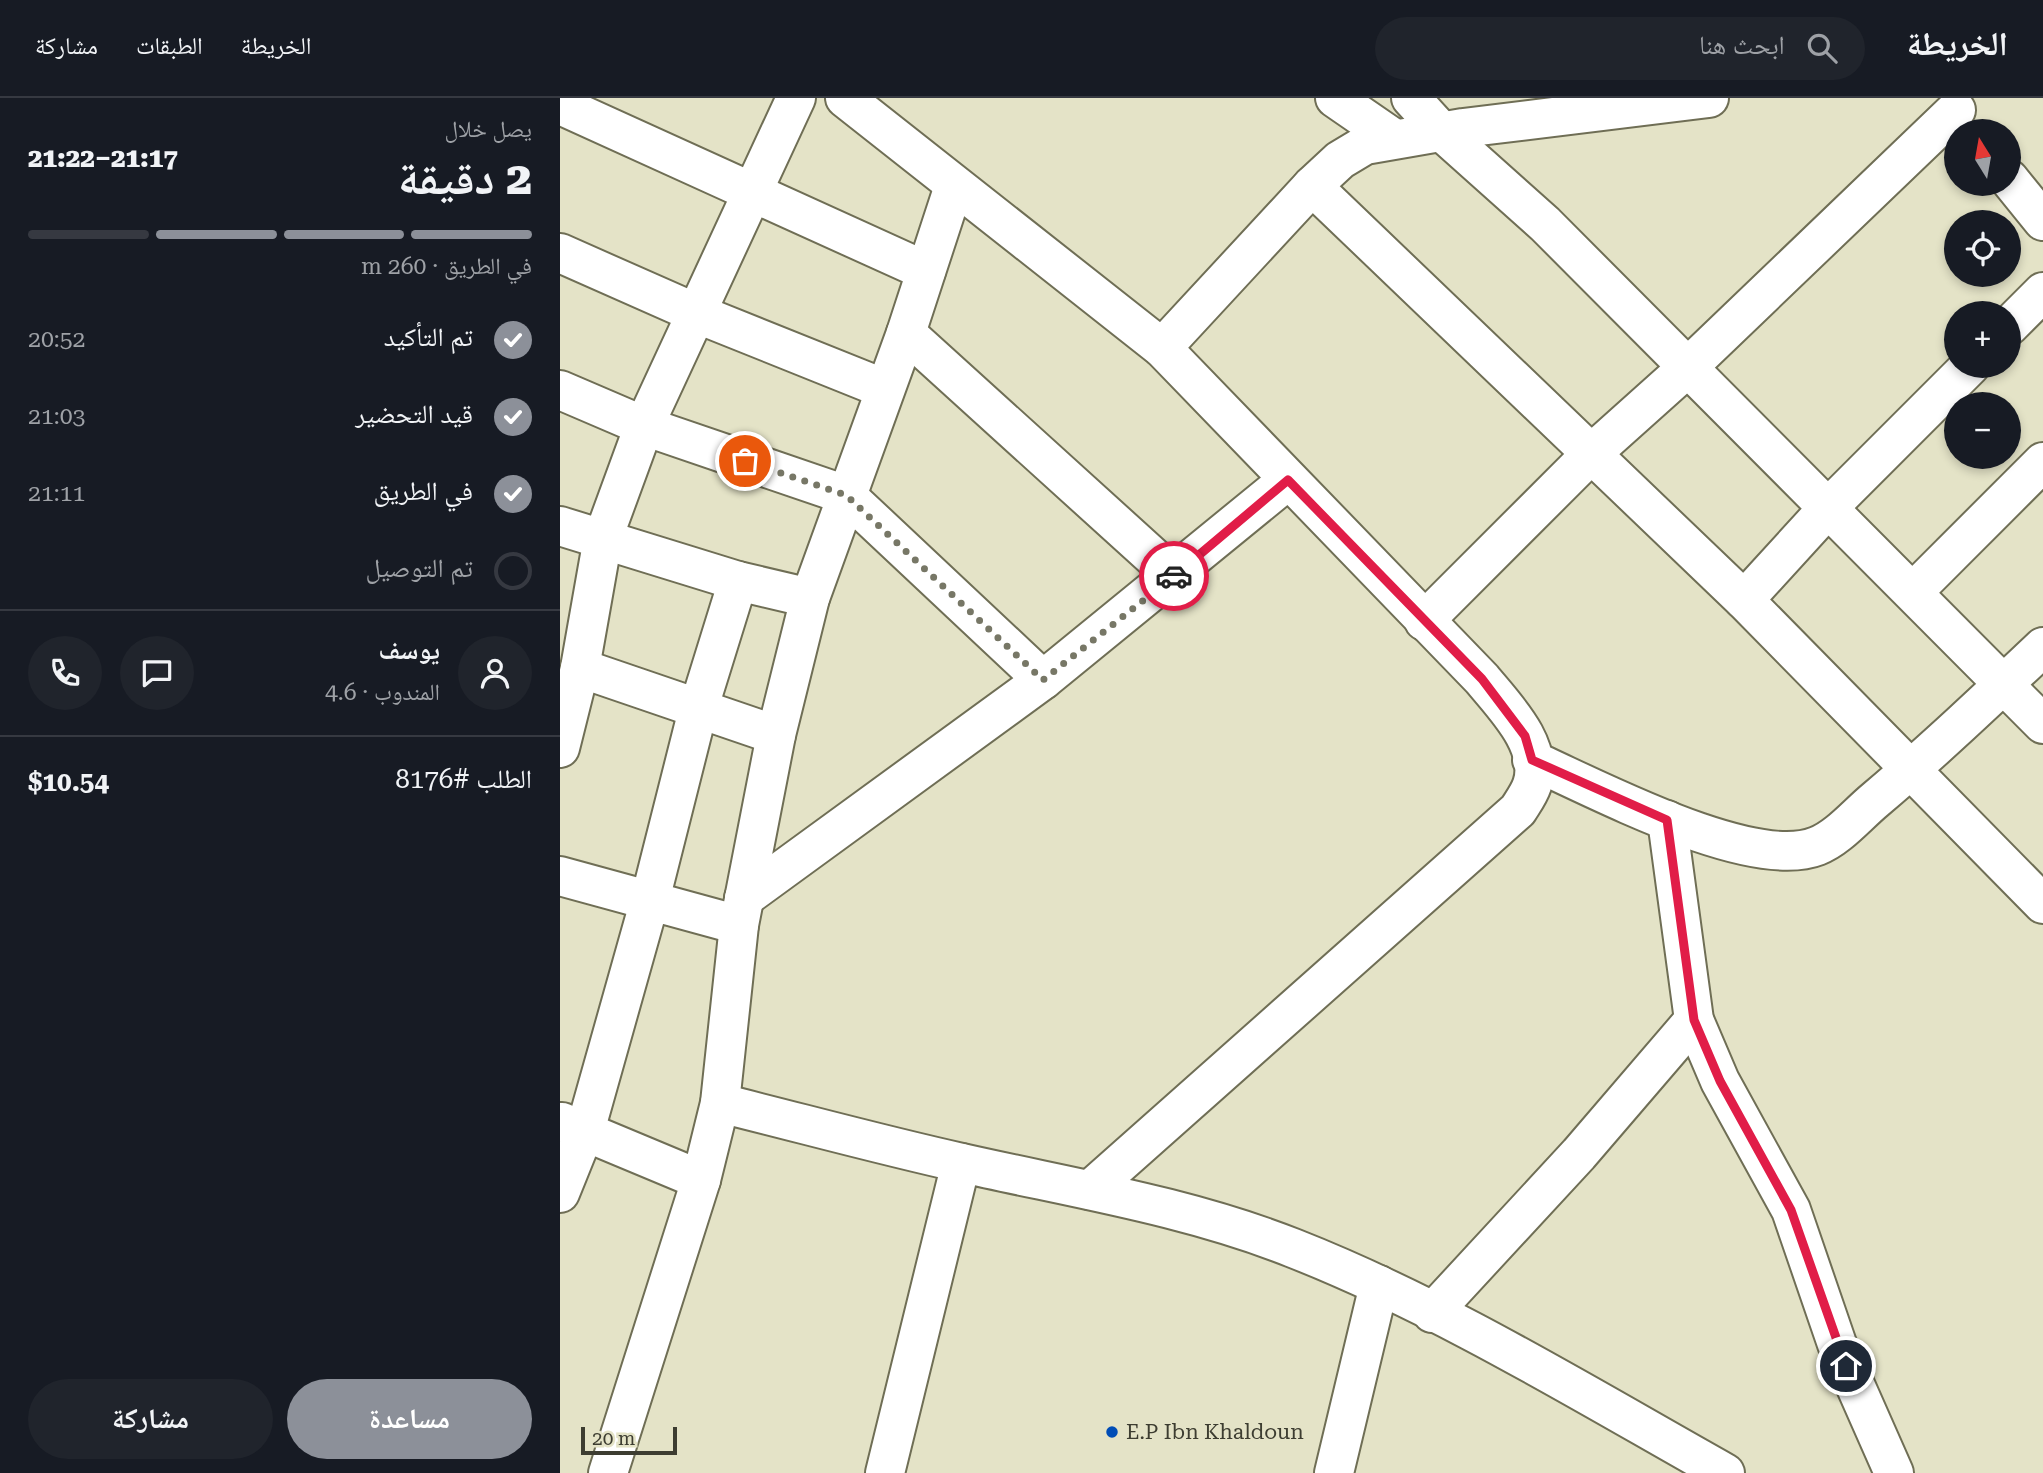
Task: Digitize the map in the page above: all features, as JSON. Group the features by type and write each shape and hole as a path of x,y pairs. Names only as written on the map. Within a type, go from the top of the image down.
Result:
{"street":[{"path":"560,748 580,668 603,538 644,426 796,98"},
{"path":"845,98 954,187 1162,348 1508,711 1525,736 1532,760 1532,784 1518,810 1090,1190"},
{"path":"1335,98 1393,138"},
{"path":"1411,98 1441,131 1545,224 2043,724"},
{"path":"1162,348 1312,186 1340,160 1365,145 1441,131 1709,98"},
{"path":"560,105 926,271"},
{"path":"1424,621 1591,454 1687,368 1958,113"},
{"path":"1312,186 1744,600 2043,904"},
{"path":"608,1473 701,1180 720,1103 742,912 776,735 810,598 906,333 954,187"},
{"path":"2021,193 2043,221"},
{"path":"560,253 698,314 885,389"},
{"path":"2021,314 2043,292"},
{"path":"906,333 1174,576"},
{"path":"1744,600 1828,508 1958,378"},
{"path":"560,390 644,426 846,495 1043,680"},
{"path":"1913,592 2043,462"},
{"path":"560,876 650,900 742,912 1043,680 1174,576 1288,480"},
{"path":"560,526 738,581 810,598"},
{"path":"560,1194 572,1126 650,900 698,710 738,581"},
{"path":"1532,760 1667,820 1719,838 1788,851 1816,846 1836,834 1912,769 2043,647"},
{"path":"580,668 776,735"},
{"path":"1667,820 1694,1020 1720,1081 1791,1210 1837,1344 1894,1473"},
{"path":"1432,1313 1579,1154 1694,1020"},
{"path":"720,1103 961,1163 1090,1190 1228,1226 1292,1247 1379,1285 1534,1366 1725,1473"},
{"path":"572,1126 701,1180"},
{"path":"885,1473 961,1163"},
{"path":"1334,1473 1379,1285"}],"way so far":[{"path":"745,461 846,495 1043,680 1174,576"}],"place":[{"name":"E.P Ibn Khaldoun","path":"1112,1432"}],"route":[{"path":"1174,576 1288,480 1482,679 1525,736 1532,760 1667,820 1694,1020 1720,1081 1791,1210 1846,1366"}]}
